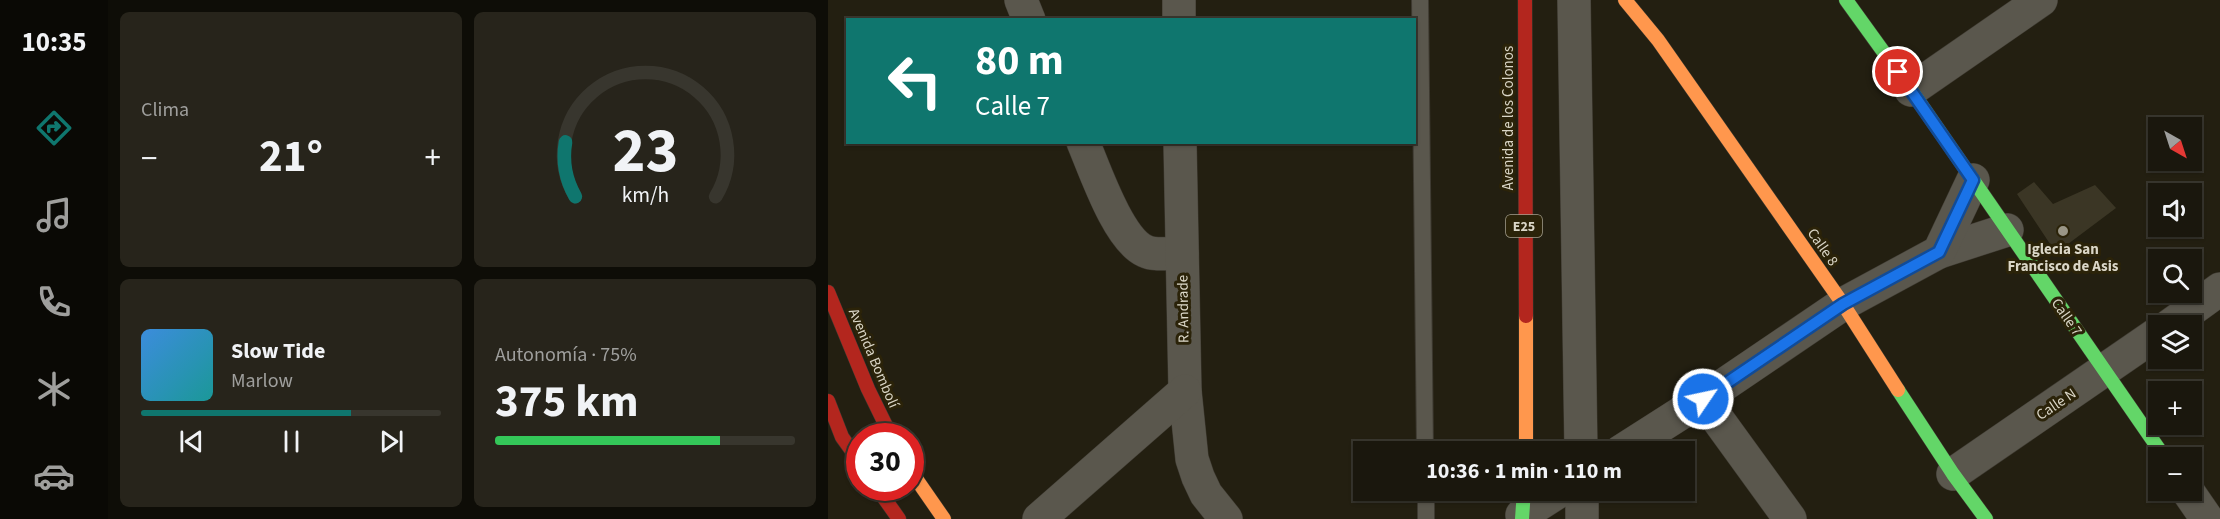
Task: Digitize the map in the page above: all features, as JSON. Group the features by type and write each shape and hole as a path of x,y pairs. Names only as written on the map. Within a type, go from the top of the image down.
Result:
{"main road":[{"name":"Avenida de los Colonos","path":"1525,0 1526,441"},
{"name":"Calle 8","path":"1625,0 1658,40 1843,304 1953,474 1986,519"},
{"name":"Calle 7","path":"1846,0 1911,90 2157,447"},
{"name":"Avenida Bombolí","path":"828,292 885,423"},
{"path":"828,401 843,448"},
{"path":"924,490 944,519"},
{"path":"886,501 899,519"}],"street":[{"path":"1021,0 1028,18"},
{"path":"1179,0 1179,18"},
{"path":"1574,0 1581,441"},
{"path":"1911,90 2041,0"},
{"name":"R. Andrade","path":"1084,144 1127,237 1152,254 1182,254 1185,391 1192,459 1206,494 1226,519"},
{"path":"1180,144 1182,254"},
{"path":"1939,252 1973,180"},
{"path":"1637,441 1843,304 1939,252 2007,230"},
{"path":"2184,315 2220,289"},
{"name":"Calle N","path":"1953,474 2148,340"},
{"path":"1039,519 1185,391"},
{"path":"1703,399 1790,519"},
{"path":"1523,508 1538,501"},
{"path":"1582,501 1582,519"},
{"path":"2195,501 2207,519"}],"lane":[{"path":"1420,0 1425,441"},
{"path":"1426,501 1426,519"}],"building":[{"name":"Iglecia San Francisco de Asis","path":"2034,182 2053,204 2095,185 2116,208 2056,253 2017,194"}],"traffic: fast":[{"path":"1846,0 1911,90 2157,447"},
{"path":"1898,390 1953,474 1986,519"},
{"path":"1522,519 1523,501"}],"traffic: slow":[{"path":"1625,0 1658,40 1843,304 1898,390"},
{"path":"1526,316 1526,441"},
{"path":"924,490 944,519"}],"traffic: jam":[{"path":"1525,0 1526,316"},
{"path":"828,292 885,423"},
{"path":"828,401 846,443"},
{"path":"886,501 899,519"}],"place":[{"name":"Iglecia San Francisco de Asis","path":"2063,231"}],"route":[{"path":"1703,399 1843,304 1939,252 1973,180 1898,72"}]}
